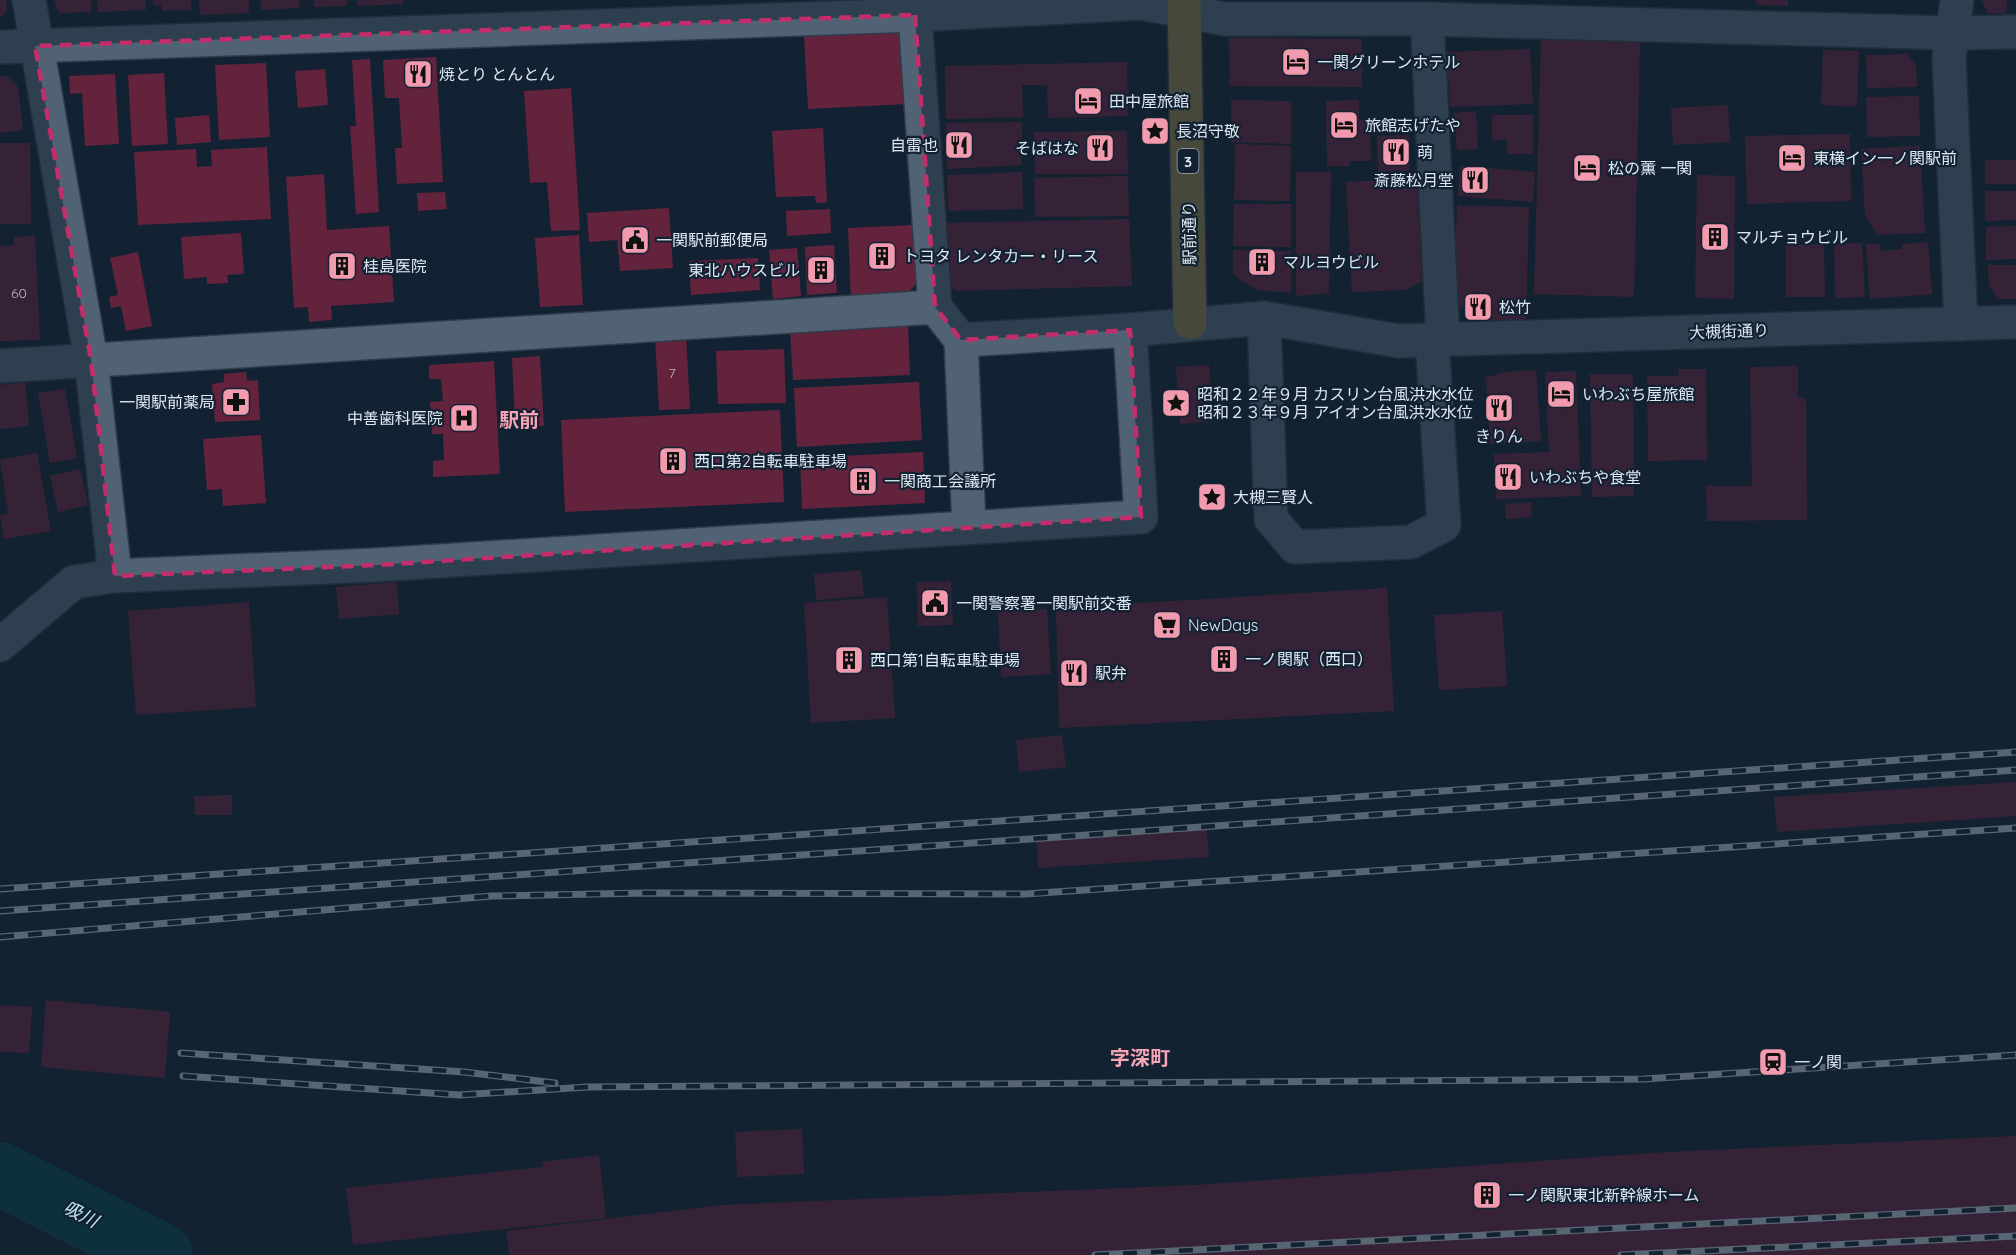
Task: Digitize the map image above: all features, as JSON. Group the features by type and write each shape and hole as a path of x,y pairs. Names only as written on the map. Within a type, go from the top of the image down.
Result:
{"main road":[{"name":"駅前通り","path":"1184,5 1190,323"}],"street":[{"path":"29,0 35,46 91,360 115,576"},
{"path":"1957,0 1949,58 1961,324"},
{"path":"0,47 915,15 1141,3 1184,5 1225,20 1427,19 1952,33 2016,32"},
{"path":"915,15 935,307 961,340 969,527"},
{"path":"1264,318 1271,519 1295,547 1411,542 1444,525 1427,19"},
{"path":"0,366 935,307"},
{"name":"大槻街通り","path":"961,340 1130,330 1264,318 1399,341 2016,322"},
{"path":"0,645 74,582 115,576 376,565 1141,517 1130,330"}],"highlighted area":[{"path":"915,15 935,307 961,340 1130,330 1141,517 376,565 115,576 91,360 35,46"}],"building":[{"path":"0,0 6,0 7,11 0,18"},
{"path":"54,0 91,0 91,12 59,13"},
{"path":"97,0 145,0 146,10 98,12"},
{"path":"153,0 191,0 191,10 162,11 161,5 153,5"},
{"path":"199,0 249,0 249,13 200,15"},
{"path":"261,0 299,0 299,8 261,10"},
{"path":"314,0 347,0 347,6 314,7"},
{"path":"357,0 403,0 403,4 357,6"},
{"path":"1756,0 1788,0 1788,6 1756,5"},
{"path":"1982,0 2007,0 2006,14 1987,13"},
{"path":"895,30 902,34 907,104 808,109 804,35"},
{"name":"一関グリーンホテル","path":"1229,38 1362,39 1362,87 1230,86"},
{"name":"松の薫 一関","path":"1541,40 1640,42 1634,297 1534,294"},
{"path":"1530,49 1533,104 1450,107 1447,52"},
{"path":"1823,50 1859,51 1857,107 1821,105"},
{"path":"1907,54 1916,64 1917,87 1867,88 1866,55"},
{"path":"436,57 443,182 397,184 395,148 402,148 399,98 385,98 383,60"},
{"path":"370,59 379,212 356,214 350,126 356,126 352,60"},
{"name":"田中屋旅館","path":"1127,62 1128,116 1048,118 1047,85 1022,85 1023,117 946,119 945,66"},
{"path":"266,63 270,137 219,140 215,65"},
{"path":"325,69 328,105 298,108 295,71"},
{"path":"164,73 168,144 132,146 128,75"},
{"path":"115,74 119,144 85,146 82,93 70,94 69,76"},
{"path":"7,76 18,87 23,130 0,133 0,77"},
{"path":"571,88 580,230 551,231 547,182 530,183 524,91"},
{"path":"1919,96 1920,136 1867,137 1866,97"},
{"path":"1231,100 1291,101 1291,144 1231,142"},
{"path":"1359,100 1359,119 1370,119 1371,161 1349,161 1350,166 1327,166 1326,101"},
{"path":"1728,105 1730,142 1673,145 1671,108"},
{"path":"1476,111 1478,149 1457,150 1454,113"},
{"path":"209,115 211,142 177,145 175,118"},
{"path":"1492,115 1533,115 1533,154 1507,154 1507,140 1492,140"},
{"path":"1022,122 1022,165 947,169 946,123"},
{"path":"823,128 827,202 816,203 815,196 776,197 772,131"},
{"path":"1127,131 1128,174 1035,174 1034,132"},
{"path":"1850,134 1851,201 1747,204 1745,136"},
{"path":"1409,135 1410,171 1378,172 1377,136"},
{"path":"0,143 30,143 31,224 0,224"},
{"path":"1235,144 1291,146 1290,201 1234,200"},
{"path":"1920,146 1925,233 1878,235 1865,216 1861,149"},
{"path":"267,147 271,219 138,225 134,152 196,149 197,167 212,166 211,150"},
{"path":"1985,160 2016,160 2016,184 1985,184"},
{"path":"1460,166 1535,172 1533,202 1458,196"},
{"path":"1022,172 1023,209 948,211 947,175"},
{"path":"1296,172 1331,172 1329,293 1296,296"},
{"name":"桂島医院","path":"324,174 327,230 389,226 394,302 331,306 332,320 309,322 308,307 294,308 286,177"},
{"name":"マルチョウビル","path":"1697,175 1735,176 1734,299 1695,298"},
{"path":"1128,176 1129,216 1035,217 1034,178"},
{"path":"1417,178 1422,281 1407,290 1352,292 1346,182"},
{"path":"1985,191 2016,191 2016,220 1985,221"},
{"path":"445,192 447,209 418,211 417,193"},
{"path":"1234,204 1291,204 1291,247 1233,246"},
{"path":"1457,205 1529,207 1526,324 1467,322 1468,308 1454,308"},
{"name":"一関駅前郵便局","path":"669,208 673,268 620,271 617,240 589,242 587,213"},
{"path":"830,209 831,233 787,236 786,211"},
{"path":"1129,219 1132,286 955,291 942,277 939,223"},
{"name":"トヨタ レンタカー・リース","path":"914,225 916,284 901,300 851,302 848,228"},
{"path":"2016,226 2016,259 1986,260 1986,227"},
{"path":"241,233 244,274 227,275 228,283 207,284 207,277 184,279 181,237"},
{"path":"579,235 583,305 540,307 535,238"},
{"path":"35,236 40,340 0,341 0,246 14,245 14,237"},
{"path":"1928,242 1932,294 1870,299 1866,244 1880,244 1880,251 1902,249 1902,244"},
{"path":"1862,243 1865,297 1835,298 1834,244"},
{"path":"1824,244 1825,297 1786,297 1786,245"},
{"name":"東北ハウスビル","path":"834,245 837,293 807,295 805,247"},
{"path":"797,248 801,296 773,299 769,250"},
{"name":"マルヨウビル","path":"1233,250 1291,251 1291,293 1256,290 1233,274"},
{"path":"138,252 152,326 126,331 121,306 111,308 109,297 118,295 110,258"},
{"path":"758,258 760,290 691,295 689,261"},
{"path":"1988,265 2016,265 2016,299 1998,299 1989,285"},
{"path":"908,326 910,375 793,380 790,331"},
{"path":"686,335 690,409 659,410 655,337"},
{"path":"784,349 786,403 718,404 716,351"},
{"path":"540,356 544,426 515,427 512,358"},
{"name":"中善歯科医院","path":"494,361 500,474 433,477 433,461 444,460 443,434 432,434 430,402 443,401 441,379 429,379 429,365"},
{"path":"1209,365 1213,421 1180,424 1176,367"},
{"path":"1798,366 1798,398 1806,398 1807,520 1707,521 1706,486 1752,486 1750,367"},
{"path":"1678,369 1706,369 1707,460 1648,461 1647,376 1679,376"},
{"path":"1536,370 1541,441 1490,444 1486,378 1503,372"},
{"path":"1576,371 1581,496 1496,499 1494,454 1549,452 1545,372"},
{"name":"一関駅前薬局","path":"246,372 247,381 258,380 260,420 215,422 212,384 224,382 224,374"},
{"path":"1590,374 1633,374 1634,496 1592,497"},
{"path":"25,382 29,426 0,429 0,385"},
{"path":"919,382 922,440 797,447 794,388"},
{"path":"65,389 77,458 50,463 38,393"},
{"name":"西口第2自転車駐車場","path":"780,410 784,502 565,512 561,420"},
{"path":"261,435 266,503 223,506 222,489 207,490 203,439"},
{"name":"一関商工会議所","path":"923,452 925,503 802,509 800,458"},
{"path":"37,453 51,531 4,539 0,515 8,513 0,460"},
{"path":"80,469 88,505 58,512 50,476"},
{"path":"1531,502 1532,517 1506,519 1505,504"},
{"path":"861,570 864,596 816,600 814,574"},
{"name":"一関警察署一関駅前交番","path":"951,581 953,625 918,626 917,582"},
{"path":"397,582 399,614 339,619 336,587"},
{"name":"一ノ関駅（西口）","path":"1387,588 1394,711 1059,728 1056,608"},
{"name":"西口第1自転車駐車場","path":"887,597 895,718 811,723 804,603"},
{"path":"249,602 256,707 136,715 128,611"},
{"path":"1047,609 1051,674 1001,677 998,611"},
{"path":"1502,611 1507,686 1439,690 1434,615"},
{"path":"1062,735 1066,767 1019,772 1016,740"},
{"path":"2016,782 2016,816 1777,832 1774,797"},
{"path":"232,795 232,815 195,815 194,796"},
{"path":"1206,827 1209,857 1038,868 1037,839"},
{"path":"46,1000 170,1012 165,1078 41,1067"},
{"path":"0,1005 32,1007 29,1053 0,1052"},
{"path":"802,1129 804,1174 737,1177 735,1132"},
{"name":"一ノ関駅東北新幹線ホーム","path":"2016,1136 2016,1255 509,1255 506,1231 722,1205 1196,1185 1668,1152"},
{"path":"599,1155 606,1218 353,1245 346,1188 543,1167 542,1162"}],"waterway":[{"name":"吸川","path":"0,1174 161,1255"}],"railway":[{"path":"0,889 2016,752"},
{"path":"0,911 2016,770"},
{"path":"0,937 492,896 645,893 1025,894 2016,828"},
{"path":"181,1053 464,1072 555,1083"},
{"path":"183,1076 459,1095 587,1087 1644,1079 2016,1055"},
{"path":"1095,1255 2016,1208"},
{"path":"1621,1255 2016,1236"}],"place":[{"name":"一関グリーンホテル","path":"1296,62"},
{"name":"焼とり とんとん","path":"418,74"},
{"name":"田中屋旅館","path":"1088,101"},
{"name":"旅館志げたや","path":"1344,125"},
{"name":"長沼守敬","path":"1155,131"},
{"name":"自雷也","path":"959,145"},
{"name":"そばはな","path":"1100,148"},
{"name":"萌","path":"1396,152"},
{"name":"東横イン一ノ関駅前","path":"1792,158"},
{"name":"松の薫 一関","path":"1587,168"},
{"name":"斎藤松月堂","path":"1475,180"},
{"name":"マルチョウビル","path":"1715,237"},
{"name":"一関駅前郵便局","path":"635,240"},
{"name":"トヨタ レンタカー・リース","path":"882,256"},
{"name":"マルヨウビル","path":"1262,262"},
{"name":"桂島医院","path":"342,266"},
{"name":"東北ハウスビル","path":"821,270"},
{"name":"松竹","path":"1478,307"},
{"name":"いわぶち屋旅館","path":"1561,394"},
{"name":"一関駅前薬局","path":"236,402"},
{"name":"昭和２２年９月 カスリン台風洪水水位 昭和２３年９月 アイオン台風洪水水位","path":"1176,403"},
{"name":"きりん","path":"1499,408"},
{"name":"中善歯科医院","path":"464,418"},
{"name":"西口第2自転車駐車場","path":"673,461"},
{"name":"いわぶちや食堂","path":"1508,477"},
{"name":"一関商工会議所","path":"863,481"},
{"name":"大槻三賢人","path":"1212,497"},
{"name":"一関警察署一関駅前交番","path":"935,603"},
{"name":"NewDays","path":"1167,625"},
{"name":"一ノ関駅（西口）","path":"1224,659"},
{"name":"西口第1自転車駐車場","path":"849,660"},
{"name":"駅弁","path":"1074,673"},
{"name":"一ノ関","path":"1773,1062"},
{"name":"一ノ関駅東北新幹線ホーム","path":"1487,1195"}],"district":[{"name":"駅前","path":"519,419"},
{"name":"字深町","path":"1140,1057"}]}
